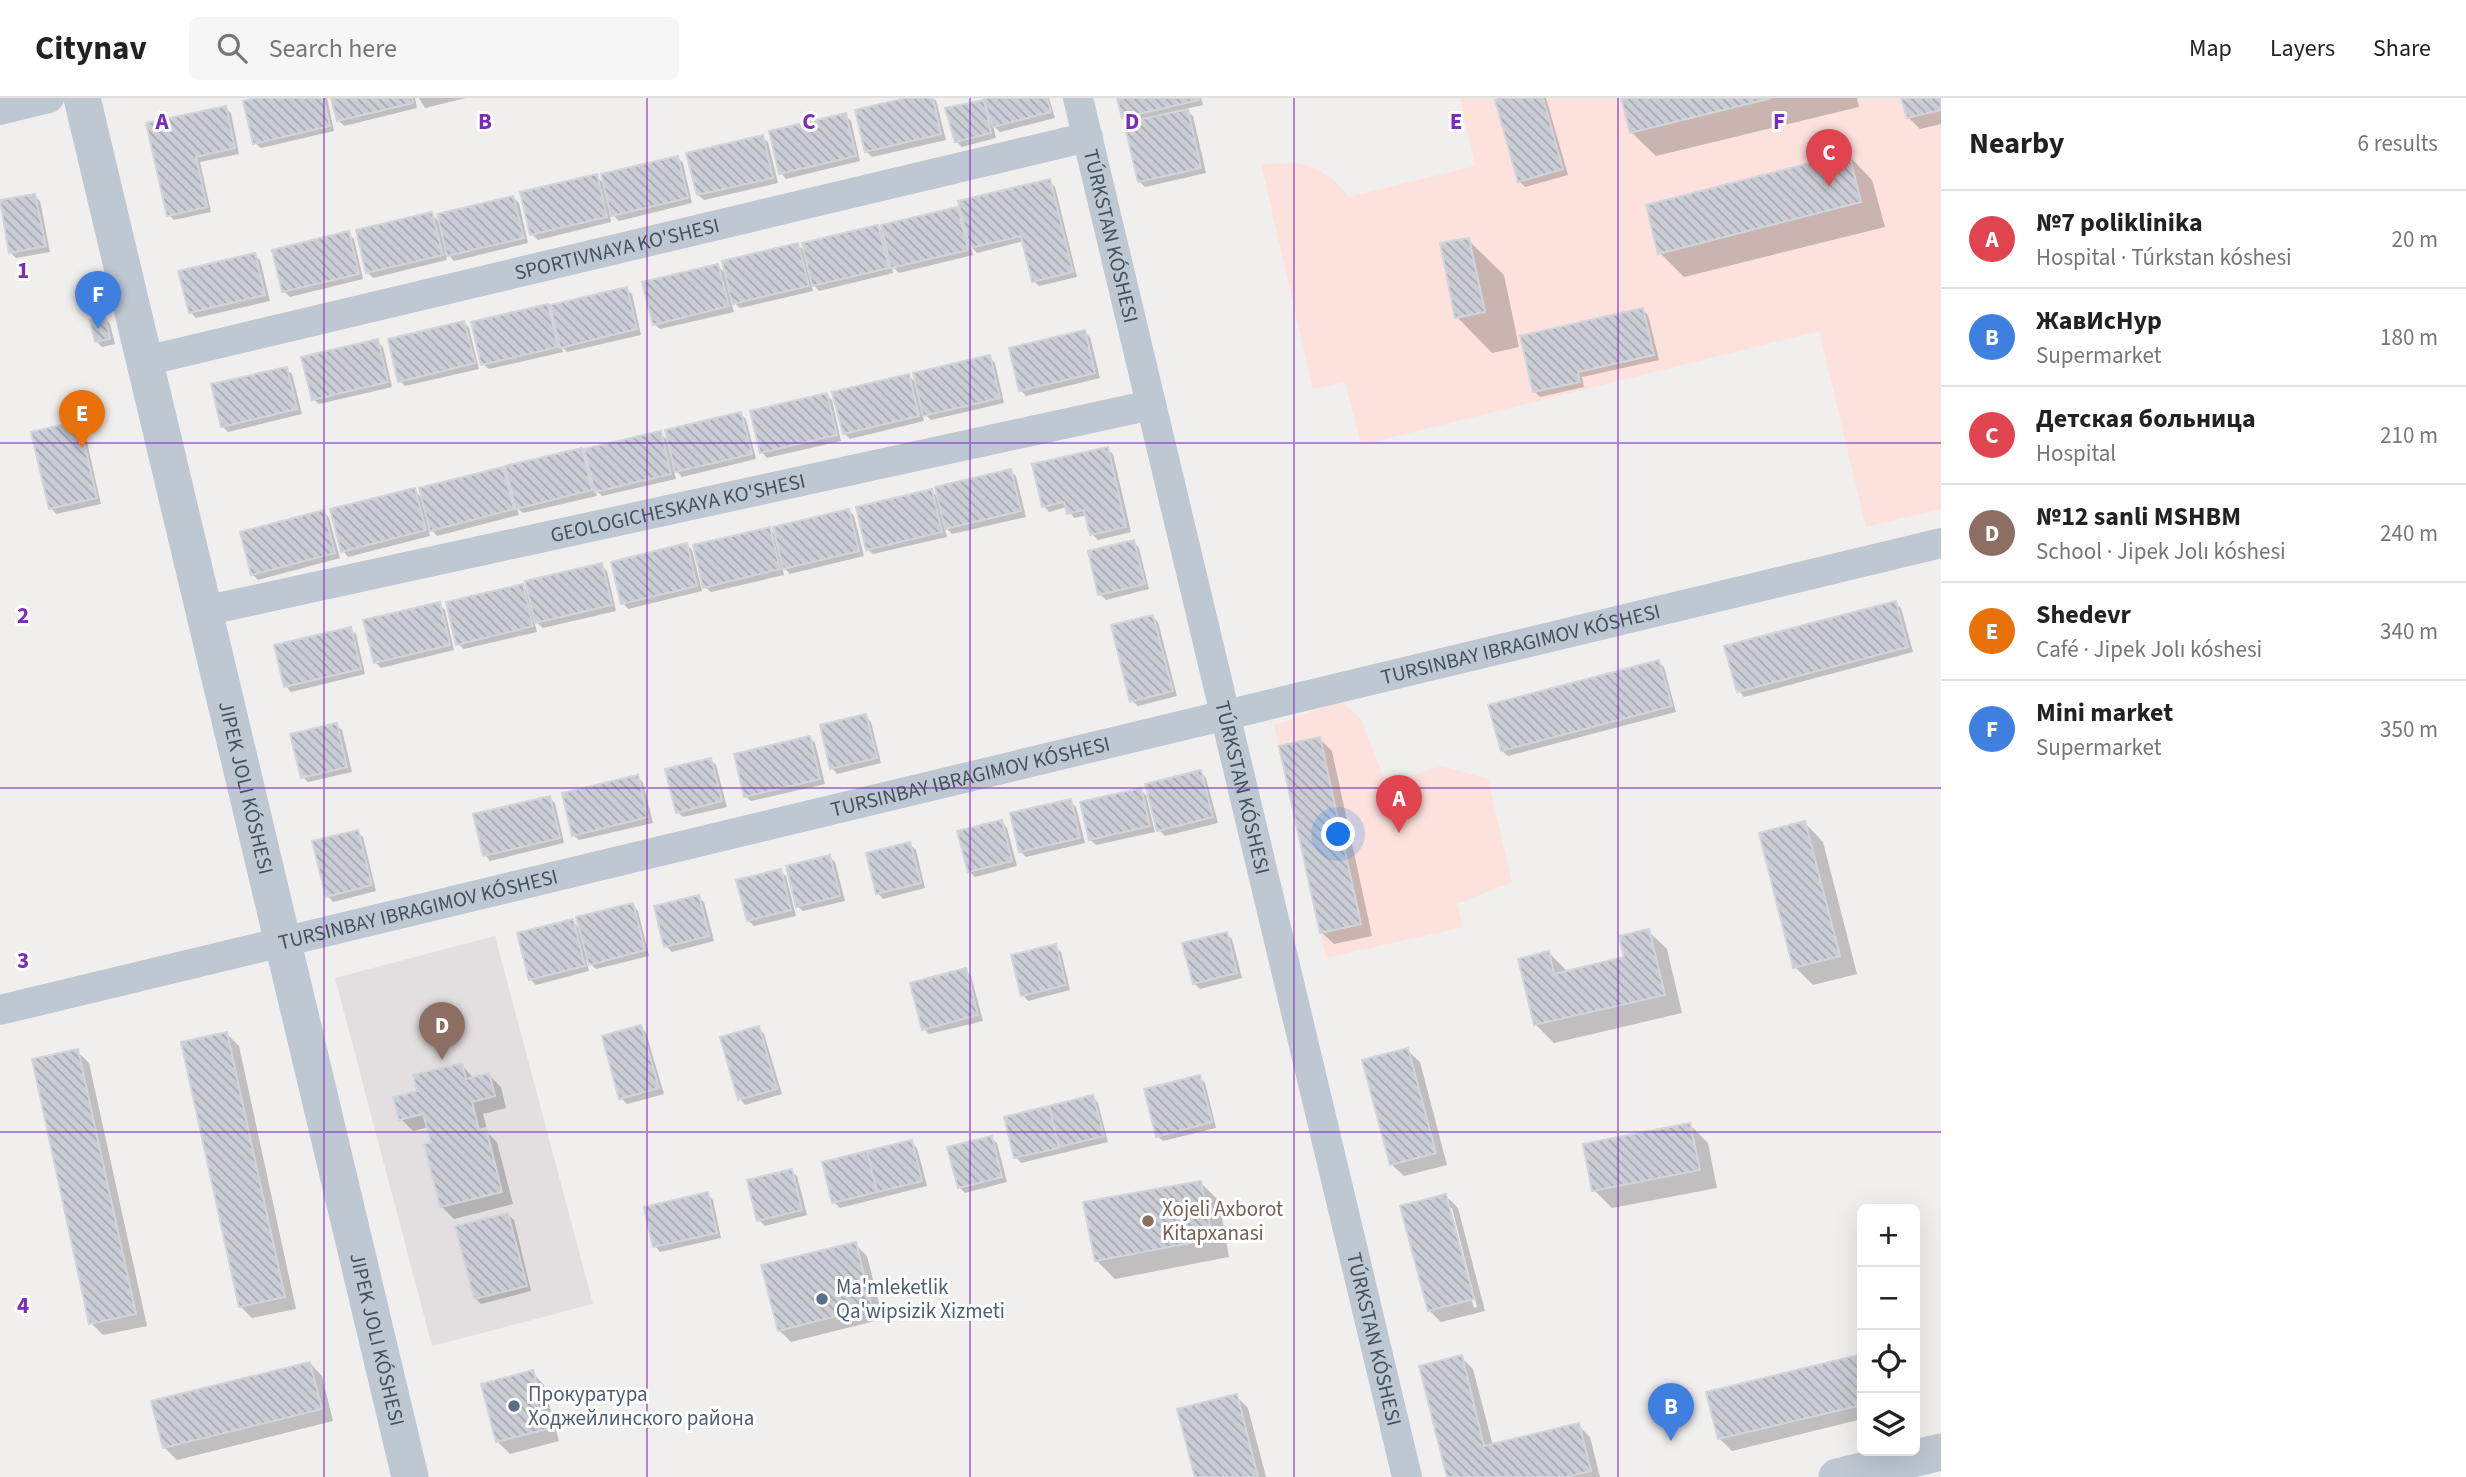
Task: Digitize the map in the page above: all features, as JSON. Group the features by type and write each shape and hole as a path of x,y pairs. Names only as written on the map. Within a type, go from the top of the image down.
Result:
{"street":[{"path":"0,110 49,98"},
{"path":"82,98 410,1477"},
{"name":"TÚRKSTAN KÓSHESI","path":"1078,98 1406,1477"},
{"name":"SPORTIVNAYA KO'SHESI","path":"145,361 1088,137"},
{"name":"GEOLOGICHESKAYA KO'SHESI","path":"204,611 1151,405"},
{"name":"TURSINBAY IBRAGIMOV KÓSHESI","path":"0,1010 1941,544"},
{"path":"1837,1477 1941,1452"}],"shaded area":[{"path":"1460,98 1941,98 1941,509 1866,527 1819,331 1361,445 1345,382 1313,389 1261,164 1298,163 1316,168 1334,180 1349,197 1475,166"},
{"path":"1341,701 1361,719 1386,783 1442,766 1488,779 1512,882 1457,904 1463,927 1326,958 1274,725"},
{"path":"495,936 593,1304 432,1346 335,978"}],"building":[{"path":"256,98 323,98 330,126 253,144 243,101"},
{"path":"331,98 412,98 413,103 337,121"},
{"path":"906,98 933,98 941,134 865,152 855,110"},
{"path":"983,98 1047,98 1051,112 993,127"},
{"path":"1117,98 1198,98 1199,100 1122,118"},
{"path":"1543,98 1563,169 1518,182 1495,100"},
{"path":"1621,98 1772,98 1630,133"},
{"path":"1901,98 1941,98 1941,110 1907,118"},
{"path":"984,100 991,133 955,142 945,108"},
{"path":"226,106 235,148 196,157 207,207 167,216 146,123"},
{"path":"1188,109 1201,168 1138,182 1124,123"},
{"path":"846,113 856,156 779,174 769,131"},
{"path":"763,135 773,178 697,195 686,153"},
{"path":"1849,153 1861,202 1658,254 1646,205"},
{"path":"678,156 688,198 611,216 601,174"},
{"path":"597,174 607,217 530,235 520,192"},
{"path":"1050,179 1073,272 1032,282 1021,236 970,248 958,201"},
{"path":"35,194 46,246 9,253 0,200"},
{"path":"513,196 524,238 447,256 437,214"},
{"path":"958,207 968,250 891,268 881,225"},
{"path":"432,212 443,255 366,273 356,230"},
{"path":"878,225 889,268 812,286 802,243"},
{"path":"349,231 359,274 282,292 272,250"},
{"path":"1469,238 1485,312 1455,318 1440,243"},
{"path":"798,243 809,286 732,304 722,261"},
{"path":"255,253 265,295 189,313 178,271"},
{"path":"718,264 729,306 653,325 642,282"},
{"path":"627,287 637,329 560,348 550,305"},
{"path":"548,304 558,347 481,365 471,322"},
{"path":"1643,308 1654,355 1578,372 1580,382 1533,392 1520,336"},
{"path":"105,316 110,339 95,342 90,320"},
{"path":"464,321 475,363 398,382 388,339"},
{"path":"1085,330 1095,373 1019,391 1009,348"},
{"path":"378,339 388,382 312,400 301,357"},
{"path":"990,355 1000,398 923,416 913,373"},
{"path":"287,367 297,409 221,427 211,384"},
{"path":"909,374 919,416 843,434 832,392"},
{"path":"827,393 837,435 760,453 750,411"},
{"path":"741,412 752,454 675,472 665,430"},
{"path":"79,421 97,498 49,509 31,432"},
{"path":"661,431 671,474 595,492 584,449"},
{"path":"1108,447 1126,527 1090,535 1084,510 1067,514 1064,502 1042,507 1032,464"},
{"path":"582,448 592,490 516,509 505,466"},
{"path":"503,467 514,509 430,531 419,488"},
{"path":"1011,469 1021,511 945,529 935,487"},
{"path":"415,488 426,530 341,552 330,509"},
{"path":"932,489 942,532 866,550 856,507"},
{"path":"849,509 859,551 783,569 773,527"},
{"path":"324,510 335,553 251,575 240,532"},
{"path":"770,527 780,569 703,588 693,545"},
{"path":"1134,540 1145,584 1098,595 1088,551"},
{"path":"687,543 697,586 621,604 611,562"},
{"path":"602,563 612,605 535,623 525,581"},
{"path":"523,584 533,626 456,645 446,602"},
{"path":"1896,601 1908,647 1737,692 1724,646"},
{"path":"440,602 450,645 374,663 363,620"},
{"path":"1153,615 1173,691 1130,702 1111,625"},
{"path":"351,627 361,669 284,687 274,645"},
{"path":"1659,660 1672,706 1501,751 1488,705"},
{"path":"866,714 877,758 830,769 820,725"},
{"path":"337,723 347,767 301,778 290,734"},
{"path":"810,736 820,779 744,797 734,754"},
{"path":"1320,737 1361,924 1320,933 1279,746"},
{"path":"711,758 722,801 676,813 665,769"},
{"path":"1201,770 1213,817 1157,831 1145,784"},
{"path":"638,775 648,817 572,836 562,793"},
{"path":"1141,788 1150,826 1089,840 1080,802"},
{"path":"550,796 560,838 483,856 473,814"},
{"path":"1071,799 1080,838 1019,852 1010,813"},
{"path":"1002,820 1012,861 968,872 957,831"},
{"path":"1805,821 1840,956 1793,968 1759,833"},
{"path":"358,830 372,885 326,897 312,841"},
{"path":"910,842 921,883 876,894 866,853"},
{"path":"830,855 840,896 796,907 786,866"},
{"path":"781,869 791,910 747,921 736,880"},
{"path":"699,895 709,936 664,947 654,906"},
{"path":"633,903 645,950 589,965 576,917"},
{"path":"573,919 585,966 529,980 517,933"},
{"path":"1649,929 1665,995 1534,1025 1518,959 1549,951 1554,974 1624,957 1619,936"},
{"path":"1227,932 1237,973 1193,984 1182,943"},
{"path":"1056,944 1066,985 1021,996 1011,955"},
{"path":"966,968 978,1015 922,1030 910,983"},
{"path":"641,1025 659,1088 619,1099 602,1036"},
{"path":"759,1026 777,1089 738,1100 720,1037"},
{"path":"227,1032 285,1297 239,1307 181,1042"},
{"path":"1408,1048 1436,1153 1390,1165 1362,1060"},
{"path":"78,1049 136,1314 89,1324 32,1059"},
{"path":"462,1063 466,1079 489,1073 495,1096 472,1102 479,1130 486,1128 502,1192 440,1207 424,1144 431,1142 423,1114 399,1120 393,1097 417,1091 413,1075"},
{"path":"1200,1075 1212,1122 1156,1137 1144,1089"},
{"path":"1093,1095 1104,1136 1059,1147 1049,1106"},
{"path":"1049,1106 1059,1148 1014,1158 1004,1117"},
{"path":"1690,1123 1700,1170 1592,1191 1583,1144"},
{"path":"992,1136 1002,1177 958,1188 947,1147"},
{"path":"912,1140 922,1181 877,1192 867,1151"},
{"path":"867,1151 877,1192 832,1203 822,1162"},
{"path":"792,1169 802,1210 757,1221 747,1180"},
{"name":"Xojeli Axborot Kitapxanasi","path":"1201,1181 1212,1239 1095,1261 1083,1202"},
{"path":"708,1192 717,1233 653,1247 644,1207"},
{"path":"1446,1194 1474,1299 1428,1311 1400,1206"},
{"path":"508,1213 527,1286 474,1299 455,1226"},
{"path":"856,1242 872,1307 778,1331 761,1265"},
{"path":"1462,1355 1484,1446 1579,1423 1591,1471 1566,1477 1447,1477 1419,1366"},
{"path":"1857,1355 1857,1406 1718,1439 1706,1392"},
{"path":"310,1362 322,1409 163,1448 151,1401"},
{"path":"533,1370 548,1429 496,1442 481,1384"},
{"path":"1237,1394 1258,1477 1195,1477 1177,1409"}],"place":[{"name":"Детская больница","path":"1829,187"},
{"name":"Mini market","path":"98,329"},
{"name":"Shedevr","path":"82,448"},
{"name":"№7 poliklinika","path":"1399,833"},
{"name":"№12 sanli MSHBM","path":"442,1060"},
{"name":"Xojeli Axborot Kitapxanasi","path":"1148,1221"},
{"name":"Ma'mleketlik Qa'wipsizik Xizmeti","path":"822,1299"},
{"name":"Прокуратура Ходжейлинского района","path":"514,1406"},
{"name":"ЖавИсНур","path":"1671,1441"}]}
